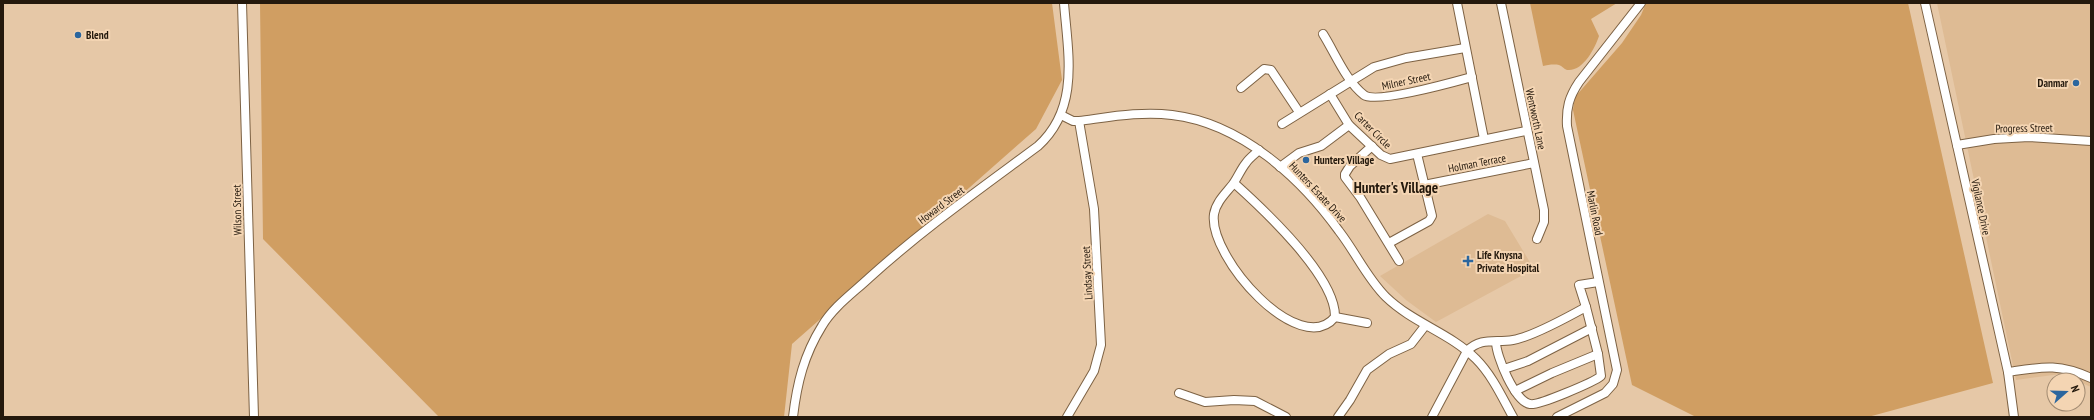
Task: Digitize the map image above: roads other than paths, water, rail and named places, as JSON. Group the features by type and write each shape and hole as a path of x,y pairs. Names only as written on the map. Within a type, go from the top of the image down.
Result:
{"street":[{"name":"Wilson Street","path":"242,3 254,417"},
{"name":"Howard Street","path":"793,417 796,387 805,360 823,325 839,306 925,230 1038,146 1061,115 1068,93 1070,74 1064,3"},
{"path":"1457,3 1484,139"},
{"name":"Wentworth Lane","path":"1501,3 1545,218 1537,238"},
{"name":"Marlin Road","path":"1557,417 1605,393 1616,378 1615,356 1598,282 1567,126 1566,108 1571,94 1579,82 1641,3"},
{"name":"Vigilance Drive","path":"1925,3 2008,372 2014,417"},
{"name":"Milner Street","path":"1323,34 1351,80 1365,96 1376,98 1472,77"},
{"path":"1282,124 1298,112 1378,65 1465,48"},
{"path":"1240,88 1264,70 1271,70 1298,112"},
{"name":"Carter Circle","path":"1330,94 1349,125 1381,155 1390,159 1526,131"},
{"name":"Hunters Estate Drive","path":"1061,115 1073,121 1133,114 1174,115 1214,127 1259,150 1280,167 1322,209 1340,231 1376,287 1396,307 1468,352 1486,370 1513,417"},
{"name":"Lindsay Street","path":"1067,417 1094,371 1101,345 1100,296 1094,209 1079,121"},
{"path":"1280,167 1299,153 1321,146 1349,125"},
{"name":"Progress Street","path":"1957,145 1994,139 2029,137 2091,141"},
{"path":"1372,146 1350,166 1346,171 1345,177 1360,197 1399,261"},
{"path":"1234,183 1293,241 1311,263 1334,303 1335,317 1330,323 1319,328 1299,325 1256,296 1238,276 1216,235 1213,220 1217,205 1234,183 1246,163 1259,150"},
{"path":"1389,243 1432,216 1417,154"},
{"name":"Holman Terrace","path":"1424,185 1534,163"},
{"path":"1496,342 1497,350 1504,369 1515,391 1520,399 1525,403 1537,405 1601,376 1592,328 1579,285 1598,282"},
{"path":"1432,417 1468,352 1482,341 1490,340 1496,342 1517,340 1586,307"},
{"path":"1335,317 1368,323"},
{"path":"1338,417 1350,400 1367,370 1389,354 1411,344 1425,326"},
{"path":"1504,369 1528,361 1592,328"},
{"path":"1515,391 1552,372 1598,354"},
{"path":"2008,372 2052,367 2070,369 2090,374"},
{"path":"1179,393 1205,402 1239,400 1255,401 1286,417"}],"place":[{"name":"Blend","path":"78,35"},
{"name":"Danmar","path":"2076,83"},
{"name":"Hunters Village","path":"1306,160"},
{"name":"Life Knysna Private Hospital","path":"1468,261"}],"district":[{"name":"Hunter's Village","path":"1396,187"}]}
